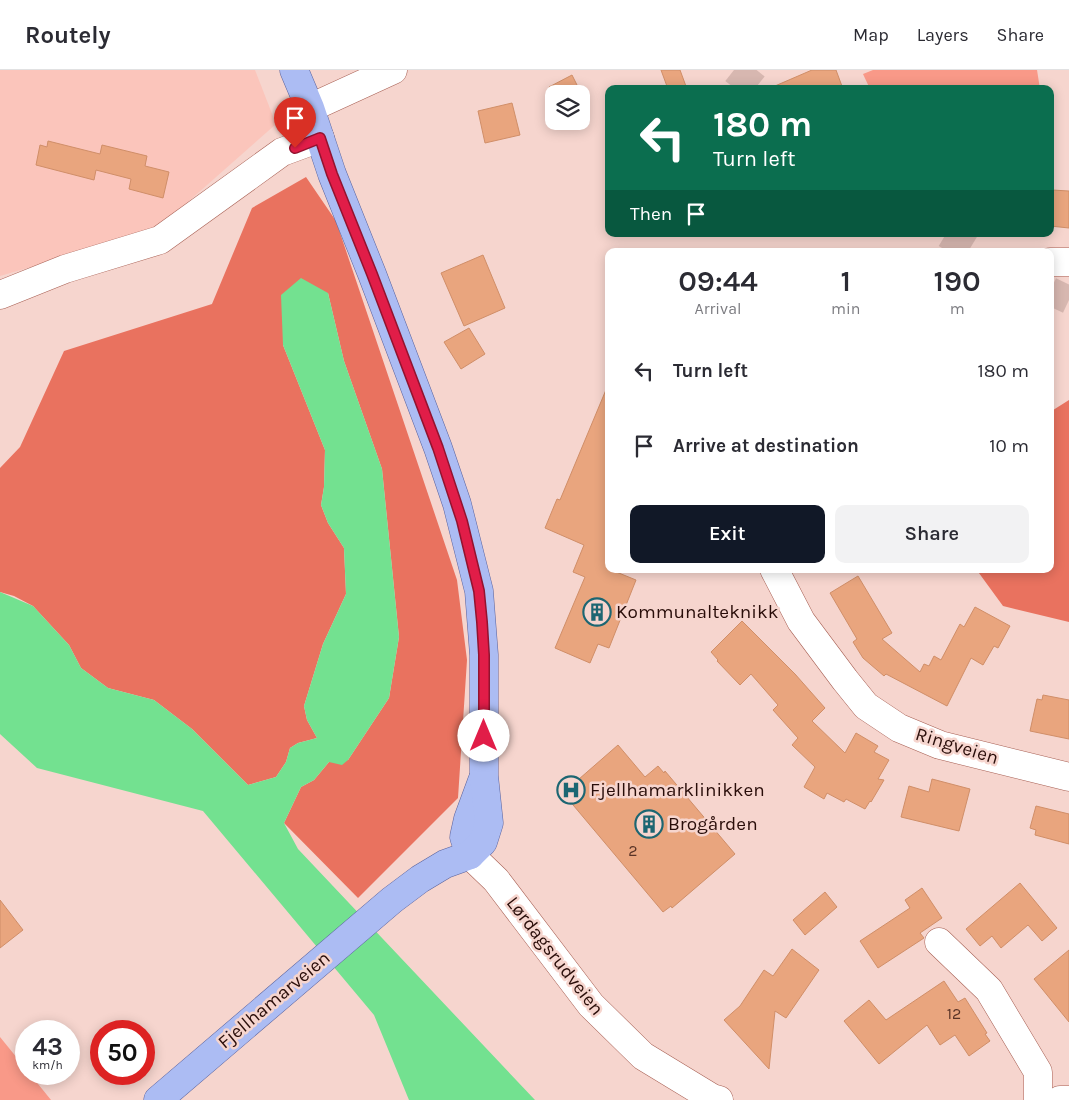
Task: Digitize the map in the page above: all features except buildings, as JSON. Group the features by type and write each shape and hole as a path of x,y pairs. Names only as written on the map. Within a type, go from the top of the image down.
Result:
{"main road":[{"path":"294,70 310,108 332,174 438,448 472,556 479,591 483,638 484,776 468,819 464,837 470,856"},
{"name":"Fjellhamarveien","path":"158,1100 392,900 420,879 445,864 470,856"}],"street":[{"path":"310,108 393,70"},
{"path":"0,295 65,269 160,240 282,152 320,138"},
{"path":"1054,262 1069,262"},
{"name":"Ringveien","path":"776,573 801,621 866,706 899,728 940,745 1069,777"},
{"name":"Lørdagsrudveien","path":"470,856 496,880 591,1005 643,1056 712,1098 719,1100"},
{"path":"939,942 989,990 1038,1072 1038,1100"},
{"path":"1060,1100 1069,1100"}],"shaded area":[{"path":"0,70 255,70 276,124 155,231 0,276"},
{"path":"873,70 1037,70 1039,85 868,85 863,74"},
{"path":"306,177 336,221 457,580 467,660 458,798 358,898 284,823 301,787 314,780 329,762 348,760 389,698 399,637 382,469 344,361 328,293 283,345 325,450 324,487 321,505 328,523 344,548 346,594 323,644 304,706 307,720 317,738 298,743 290,748 286,762 276,777 248,785 192,729 154,700 108,688 81,668 69,645 33,606 14,596 0,592 0,468 20,447 64,351 212,304 252,208"},
{"path":"301,278 328,293 344,361 382,469 399,637 389,698 348,760 342,765 329,762 314,780 301,787 284,823 298,849 535,1100 409,1100 374,1015 203,811 37,768 0,734 0,592 33,606 69,645 81,668 108,688 154,700 192,729 248,785 276,777 286,762 290,748 298,743 317,738 307,720 304,706 323,644 346,594 344,548 328,523 321,505 324,487 325,450 283,345 281,295"},
{"path":"1069,400 1069,622 1003,606 979,573 1054,573 1054,409"},
{"path":"0,1037 15,1055 15,1085 39,1085 51,1100 0,1100"}],"tunnel":[{"path":"734,70 753,85"},
{"path":"951,237 969,248"},
{"path":"1054,293 1069,300"}],"place":[{"name":"Kommunalteknikk","path":"597,612"},
{"name":"Fjellhamarklinikken","path":"571,790"},
{"name":"Brogården","path":"649,824"}],"route":[{"path":"295,148 320,138 332,174 438,448 457,504 472,556 479,591 484,655 484,736"}]}
